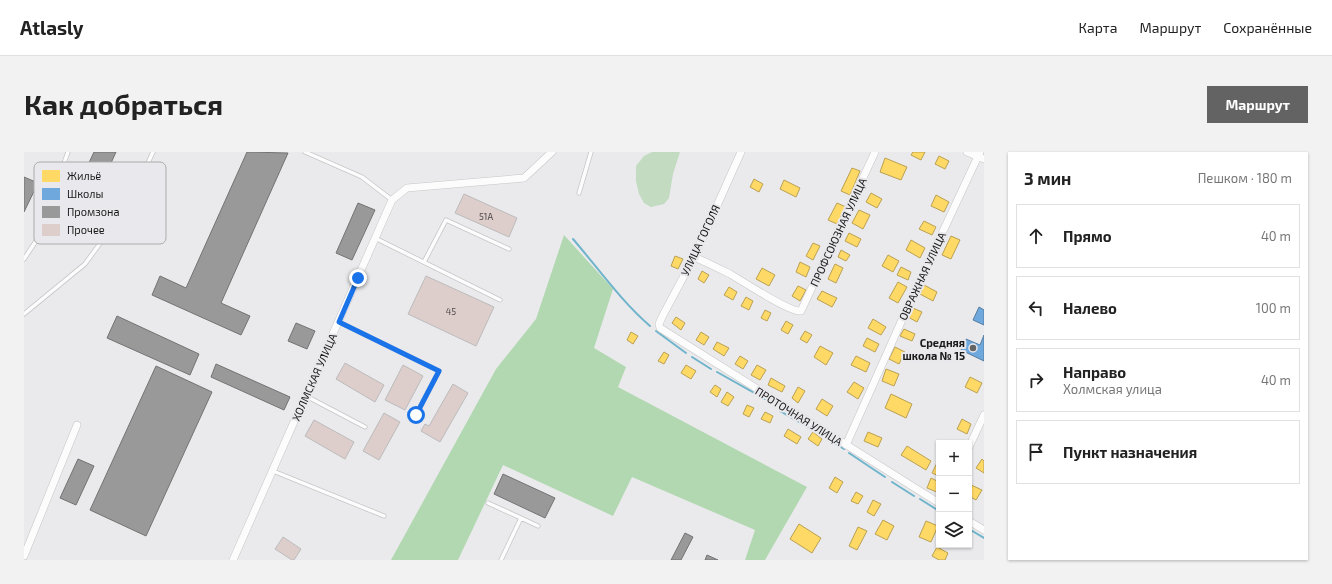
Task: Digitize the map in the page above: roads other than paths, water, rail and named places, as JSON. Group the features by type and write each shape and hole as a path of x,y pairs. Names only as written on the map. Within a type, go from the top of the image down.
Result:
{"street":[{"name":"ХОЛМСКАЯ УЛИЦА","path":"234,560 392,200 407,188 524,178 552,152"},
{"name":"УЛИЦА ГОГОЛЯ","path":"660,328 659,324 662,317 694,256 741,152"},
{"name":"ПРОФСОЮЗНАЯ УЛИЦА","path":"694,256 728,273 797,312 801,311 875,152"},
{"path":"967,152 980,156"},
{"name":"ОВРАЖНАЯ УЛИЦА","path":"846,445 910,302 980,156"},
{"name":"ПРОТОЧНАЯ УЛИЦА","path":"660,328 936,501"},
{"path":"972,441 984,415"},
{"path":"24,556 77,425"},
{"path":"972,523 984,530"}],"lane":[{"path":"64,162 68,152"},
{"path":"148,162 153,152"},
{"path":"305,152 362,177 392,200"},
{"path":"579,193 591,152"},
{"path":"424,262 446,220 509,249"},
{"path":"375,238 500,300"},
{"path":"24,259 34,244"},
{"path":"24,314 85,264 100,244"},
{"path":"339,322 439,371 416,415"},
{"path":"306,396 365,427"},
{"path":"273,471 384,516"},
{"path":"488,503 538,526"},
{"path":"501,560 521,518"}],"waterway":[{"path":"573,239 619,295 650,326"},
{"path":"656,331 686,353"},
{"path":"692,357 711,369"},
{"path":"717,372 765,399"},
{"path":"780,411 809,428"},
{"path":"829,440 844,449"},
{"path":"849,453 885,477"},
{"path":"892,482 914,496"},
{"path":"920,499 936,509"},
{"path":"972,531 984,538"}],"place":[{"name":"Средняя школа № 15","path":"973,348"}]}
